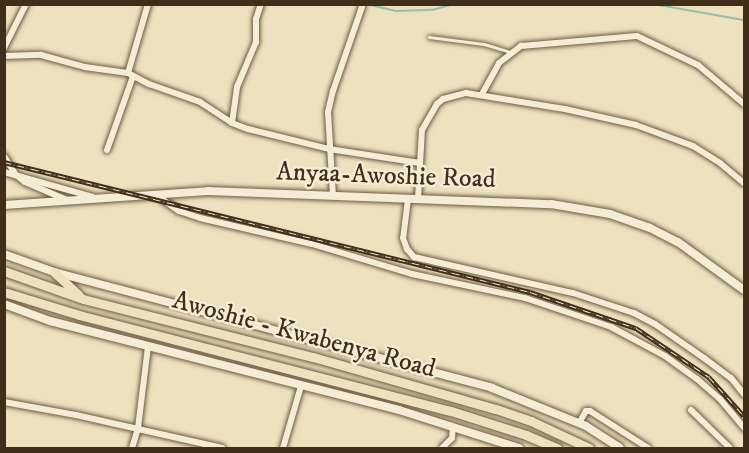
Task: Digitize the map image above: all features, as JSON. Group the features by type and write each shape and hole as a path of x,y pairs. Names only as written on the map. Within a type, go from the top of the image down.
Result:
{"main road":[{"name":"Awoshie - Kwabenya Road","path":"4,271 83,299 313,357 496,409 531,421 589,448"},
{"path":"54,272 83,299"},
{"name":"Awoshie - Kwabenya Road","path":"4,292 79,315 491,422 557,448"},
{"path":"306,373 314,369 313,357"}],"street":[{"path":"4,48 26,4"},
{"path":"107,150 130,75 148,4"},
{"path":"232,123 237,87 256,42 256,19 261,4"},
{"path":"333,196 328,112 362,6"},
{"path":"482,94 499,63 510,52 529,44 595,41 637,36 698,65 744,104"},
{"path":"4,56 41,55 85,67 130,75 200,102 232,123 329,149 420,163"},
{"path":"418,199 422,130 432,110 443,99 458,94 482,94 636,125 693,146 720,163 744,183"},
{"path":"4,156 16,175 26,182 68,200"},
{"path":"4,172 97,198"},
{"name":"Anyaa-Awoshie Road","path":"4,205 208,191 551,204 610,214 678,242 744,290"},
{"path":"156,195 178,211 200,218 312,244 412,274 525,298 611,327 665,356 698,379 720,399 744,428"},
{"path":"408,199 403,238 407,249 414,257 573,293 634,313 655,324 704,358 731,378 744,394"},
{"path":"4,254 54,272 492,388 579,423 620,448"},
{"path":"4,304 50,321 399,410 519,448"},
{"path":"132,448 138,428 148,347"},
{"path":"283,448 301,386"},
{"path":"4,402 138,428 222,448"},
{"path":"691,410 730,448"},
{"path":"579,423 586,411 590,411 648,448"},
{"path":"442,448 452,438 453,427"}],"lane":[{"path":"429,37 484,44 510,52"}],"waterway":[{"path":"366,4 397,11 432,10 455,4"},
{"path":"653,4 744,20"}],"railway":[{"path":"4,162 530,292 636,328 709,377 744,416"}]}
